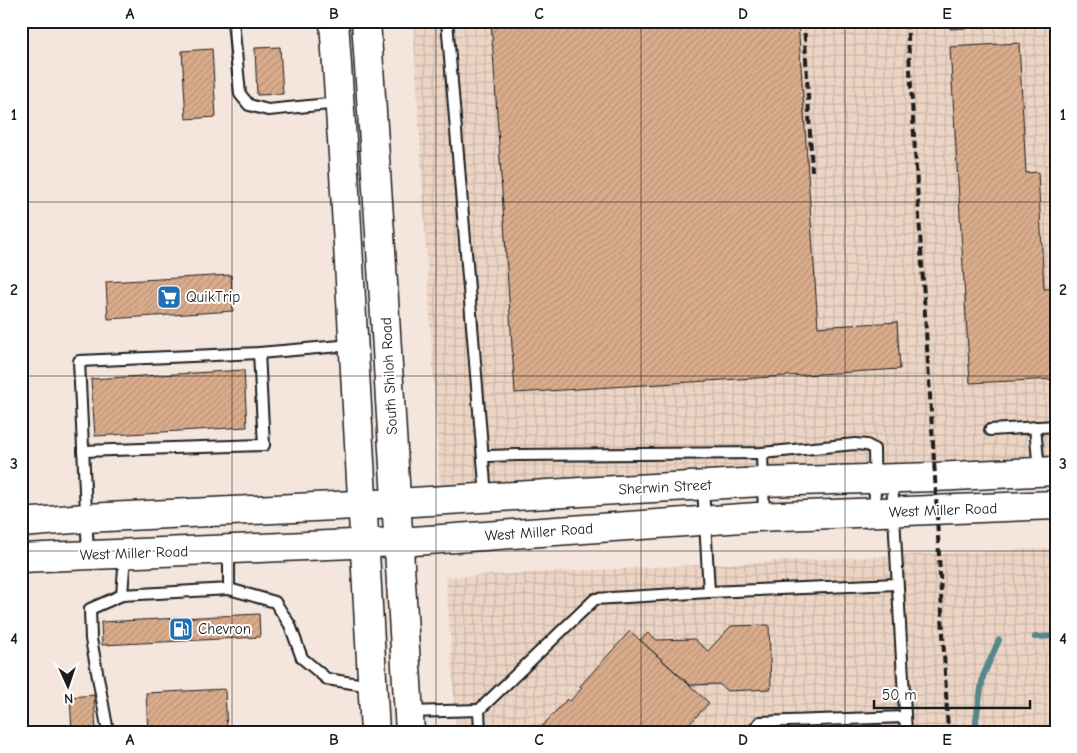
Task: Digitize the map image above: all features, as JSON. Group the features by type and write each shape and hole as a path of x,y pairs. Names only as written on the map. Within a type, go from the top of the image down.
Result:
{"main road":[{"path":"334,21 375,732"},
{"name":"South Shiloh Road","path":"366,21 409,722"},
{"name":"Sherwin Street","path":"396,503 762,482 935,478 1048,471"},
{"path":"21,523 86,518 396,503"},
{"name":"West Miller Road","path":"21,558 399,542 764,517 1056,506"}],"lane":[{"path":"233,21 240,94 249,105 268,110 339,103"},
{"path":"447,21 486,498"},
{"path":"88,555 79,361 259,353 352,345"},
{"path":"83,451 264,445 259,353"},
{"path":"990,430 1056,426"},
{"path":"1036,427 1048,471"},
{"path":"483,457 762,453 855,444 867,445 874,449 884,479 884,512 897,584 906,732"},
{"path":"762,453 764,517"},
{"path":"884,479 884,512"},
{"path":"703,486 709,592"},
{"path":"229,549 229,589"},
{"path":"122,595 125,554"},
{"path":"409,722 479,710 595,599 897,584"},
{"path":"108,732 91,639 90,608 122,595 229,589 275,602 290,625 302,658 326,679 372,686"},
{"path":"479,710 480,732"},
{"path":"752,732 760,722 905,717"}],"shaded area":[{"path":"413,21 1056,21 1056,456 920,462 440,490"},
{"path":"1056,548 1056,732 456,732 446,577"}],"building":[{"path":"491,21 798,21 818,327 897,322 900,369 515,393"},
{"path":"949,21 1056,21 1056,22 950,29"},
{"path":"1019,43 1026,173 1038,172 1044,289 1056,288 1056,379 970,383 950,47"},
{"path":"280,47 283,94 257,95 255,48"},
{"path":"212,49 216,117 186,119 182,51"},
{"name":"QuikTrip","path":"231,275 233,311 108,319 106,282"},
{"path":"244,370 247,427 95,436 91,379"},
{"name":"Chevron","path":"259,614 260,637 102,645 101,622"},
{"path":"769,625 771,689 727,691 719,684 690,685 640,640 648,633 657,640 694,639 708,651 731,626"},
{"path":"630,631 709,703 682,732 537,732 567,699 570,701 582,688 580,686"},
{"path":"225,689 227,732 148,732 146,693"},
{"path":"94,695 96,732 72,732 70,697"}],"waterway":[{"path":"1035,637 1056,636"},
{"path":"976,732 983,676 999,640"}],"railway":[{"path":"804,21 812,171"},
{"path":"907,21 935,477 948,732"}],"place":[{"name":"QuikTrip","path":"169,297"},
{"name":"Chevron","path":"181,629"}]}
